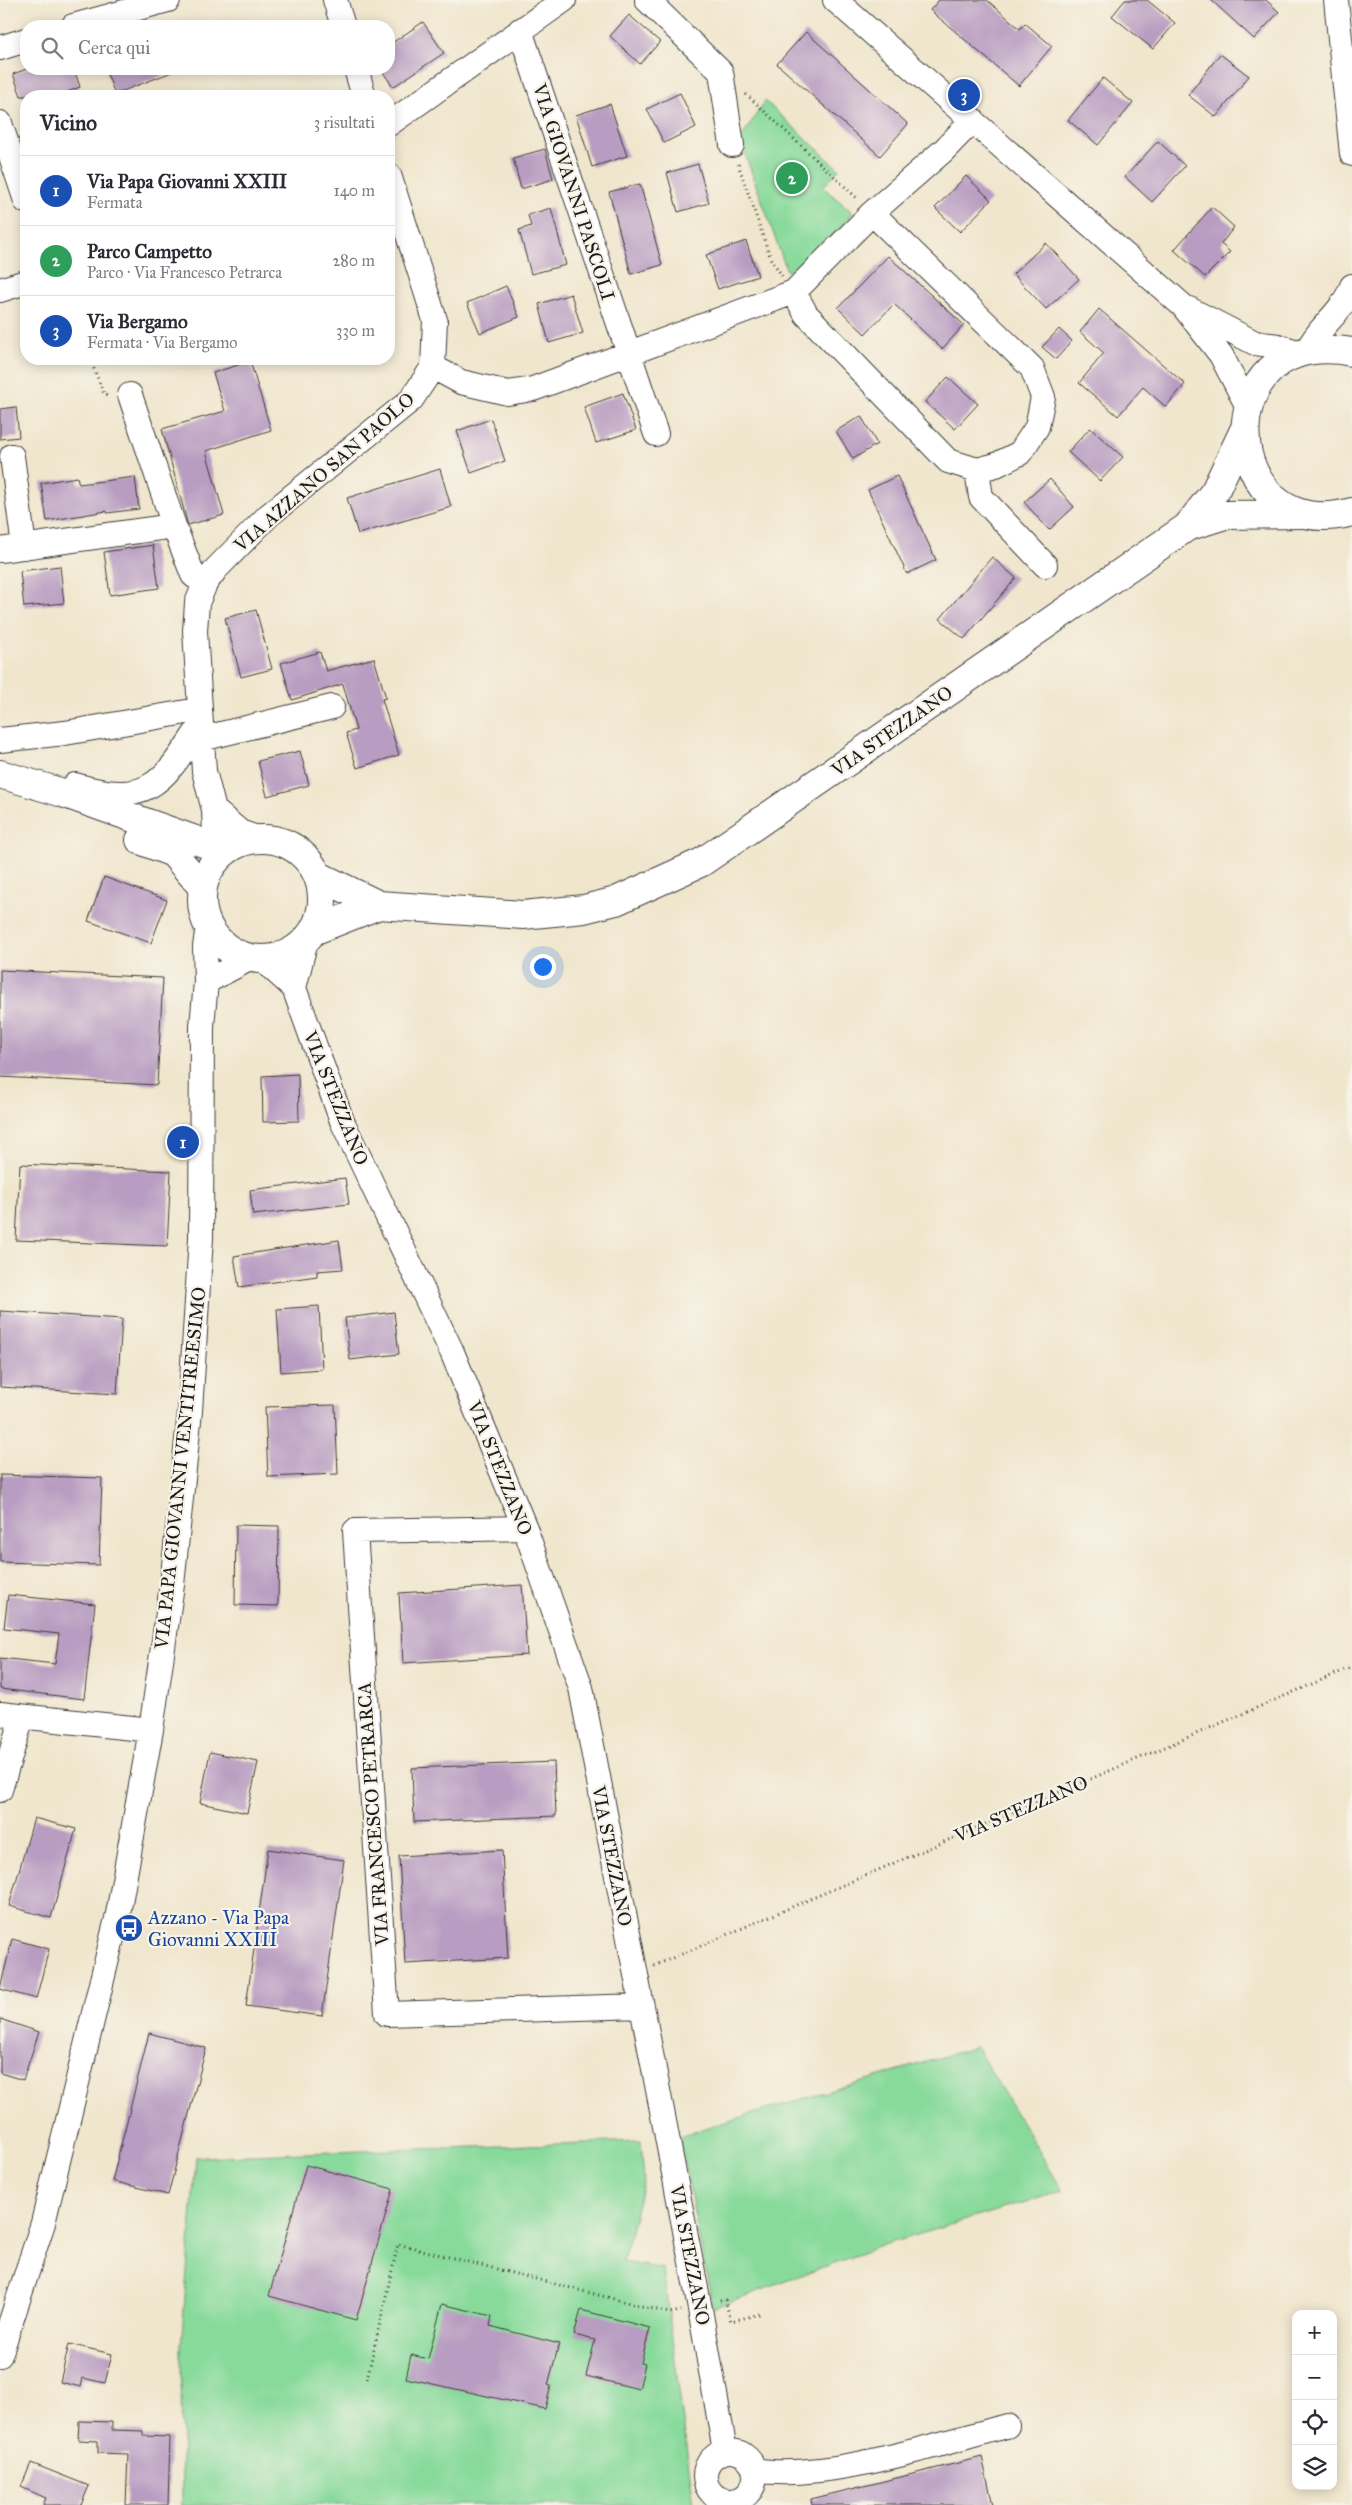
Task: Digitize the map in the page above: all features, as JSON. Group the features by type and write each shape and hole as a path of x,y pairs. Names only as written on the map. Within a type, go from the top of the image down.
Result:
{"main road":[{"path":"1246,419 1256,389 1268,374 1283,362 1304,352 1333,349 1352,352"},
{"name":"VIA STEZZANO","path":"1246,419 1249,462 1265,488 1290,508 1306,514"},
{"name":"VIA STEZZANO","path":"379,904 418,909 523,915 584,909 616,900 702,862 1186,527 1215,491 1246,419"},
{"name":"VIA STEZZANO","path":"1186,527 1225,515 1253,513 1276,516 1306,514 1323,516 1352,512"},
{"path":"0,773 228,850"},
{"path":"0,782 173,853 203,888"},
{"path":"310,935 322,904 322,889 312,864 294,848 272,839 260,838 242,842 228,850 211,868 203,888 202,901 208,926 219,941 234,952 256,958 286,954 310,935 379,904"},
{"path":"317,875 379,904"}],"street":[{"path":"94,20 168,0"},
{"path":"335,0 341,20"},
{"path":"395,120 564,0"},
{"path":"647,0 721,72 732,145"},
{"path":"835,0 1183,306 1221,356 1246,419"},
{"path":"1336,0 1352,154"},
{"name":"VIA GIOVANNI PASCOLI","path":"520,30 656,434"},
{"path":"0,48 20,42"},
{"path":"358,75 362,90"},
{"path":"395,194 435,320 433,367 461,382 508,393 533,389 794,292 872,213 944,150 972,120"},
{"path":"0,123 20,183"},
{"path":"794,292 806,314 948,461 976,470 996,465 1020,453 1037,427 1044,397 1032,368 872,213"},
{"path":"0,290 20,284"},
{"path":"1183,306 1255,343 1304,352 1314,335 1336,314 1347,300 1352,286"},
{"name":"VIA AZZANO SAN PAOLO","path":"228,850 215,834 214,810 204,771 200,725 195,631 197,603 205,584 216,569 269,515 411,400 433,367"},
{"path":"130,395 174,526 194,575 205,584"},
{"path":"12,456 24,546"},
{"path":"976,470 981,497 1045,565"},
{"path":"0,550 174,526"},
{"path":"0,740 65,733 200,725 332,707"},
{"path":"0,773 41,775 104,794 133,793 152,785 169,772 200,725"},
{"path":"214,810 240,832 260,838"},
{"name":"VIA PAPA GIOVANNI VENTITREESIMO","path":"0,2355 43,2222 111,1944 151,1730 172,1585 190,1411 201,1238 202,1026 206,982 204,947 208,926"},
{"path":"294,988 310,935"},
{"path":"206,982 256,958"},
{"name":"VIA STEZZANO","path":"256,958 294,988 342,1121 452,1352 525,1528 581,1688 700,2309 724,2451"},
{"name":"VIA FRANCESCO PETRARCA","path":"525,1528 355,1531 387,2014 641,2006"},
{"path":"0,1790 11,1716 151,1730"},
{"path":"755,2470 777,2474 854,2464 1007,2426"},
{"path":"724,2451 740,2452 747,2456 755,2470 756,2478 750,2492 737,2503 727,2501 712,2493 705,2477 710,2461 724,2451"}],"path":[{"path":"721,72 872,213"},
{"path":"732,145 771,259 794,292"},
{"path":"92,365 104,394 130,395"},
{"name":"VIA STEZZANO","path":"634,1972 660,1964 1352,1667"},
{"path":"367,2379 398,2244 669,2313"}],"green space":[{"path":"765,101 839,169 823,187 853,213 802,270 787,271 740,140"},
{"path":"976,2047 1063,2191 883,2245 713,2308 679,2136"},
{"path":"641,2141 644,2180 623,2262 663,2269 694,2505 182,2505 181,2347 196,2157"}],"building":[{"path":"939,0 987,0 1020,29 1025,23 1052,46 1019,86 930,10"},
{"path":"1125,0 1147,0 1175,23 1153,49 1112,16"},
{"path":"1211,0 1266,0 1279,12 1254,39"},
{"path":"629,15 660,42 640,64 610,36"},
{"path":"423,22 444,53 393,87 385,75 395,75 395,41"},
{"path":"806,32 908,124 880,156 777,64"},
{"path":"1220,54 1249,76 1216,117 1188,95"},
{"path":"20,72 20,75 76,75 80,87 72,90 20,90 20,93 13,74"},
{"path":"107,75 164,75 125,90 113,90"},
{"path":"1103,78 1133,103 1098,145 1068,120"},
{"path":"680,93 696,127 664,143 647,109"},
{"path":"610,104 627,156 592,167 576,115"},
{"path":"1158,141 1185,166 1152,202 1125,177"},
{"path":"545,149 553,179 521,189 513,158"},
{"path":"698,164 709,203 678,212 667,173"},
{"path":"966,176 991,200 960,232 935,208"},
{"path":"640,184 662,265 631,274 609,192"},
{"path":"1212,207 1234,227 1221,244 1230,252 1205,277 1174,250"},
{"path":"551,208 566,265 531,274 519,230 531,226 528,215"},
{"path":"746,241 758,276 718,289 706,255"},
{"path":"1046,243 1079,279 1046,309 1013,274"},
{"path":"888,256 964,325 942,349 894,304 865,334 838,308"},
{"path":"506,286 519,317 480,333 467,303"},
{"path":"571,294 583,333 549,343 539,304"},
{"path":"1099,309 1185,384 1166,407 1143,387 1118,416 1079,383 1104,353 1080,332"},
{"path":"1059,329 1072,341 1056,359 1042,347"},
{"path":"238,365 251,365 271,430 206,451 224,515 188,525 162,429 225,411 213,373"},
{"path":"948,377 978,404 955,429 925,402"},
{"path":"623,393 636,430 596,443 584,407"},
{"path":"16,407 19,437 0,439 0,409"},
{"path":"861,416 877,444 853,459 836,431"},
{"path":"491,419 505,461 471,473 457,431"},
{"path":"1090,428 1123,457 1100,481 1068,452"},
{"path":"440,469 451,507 358,534 347,498"},
{"path":"897,476 936,560 907,574 868,490"},
{"path":"77,477 79,484 135,477 139,509 107,513 107,511 47,521 41,483"},
{"path":"1050,479 1074,507 1049,530 1024,502"},
{"path":"153,545 159,588 110,595 104,552"},
{"path":"992,557 1016,578 964,639 940,619"},
{"path":"60,566 64,603 24,607 20,571"},
{"path":"256,610 272,669 241,677 225,618"},
{"path":"320,652 326,671 374,658 386,698 382,699 399,755 357,768 346,733 356,730 343,684 292,700 281,663"},
{"path":"300,751 309,785 267,796 258,761"},
{"path":"104,877 167,900 151,943 88,921"},
{"path":"0,970 163,978 157,1085 0,1077"},
{"path":"298,1074 299,1121 263,1122 262,1076"},
{"path":"20,1164 171,1171 167,1246 16,1240"},
{"path":"345,1178 349,1204 253,1215 250,1190"},
{"path":"339,1240 343,1269 317,1271 317,1276 239,1287 234,1256"},
{"path":"319,1306 322,1369 281,1372 277,1309"},
{"path":"0,1311 122,1319 117,1394 0,1387"},
{"path":"394,1312 399,1354 350,1360 345,1318"},
{"path":"335,1405 338,1474 268,1477 265,1407"},
{"path":"0,1475 102,1478 99,1565 0,1562"},
{"path":"236,1525 279,1526 278,1606 235,1605"},
{"path":"522,1585 527,1655 403,1663 399,1593"},
{"path":"8,1595 95,1604 84,1699 0,1689 0,1658 55,1664 59,1634 4,1628"},
{"path":"210,1752 258,1762 247,1813 200,1803"},
{"path":"554,1762 556,1816 414,1822 412,1768"},
{"path":"34,1818 76,1829 51,1918 9,1906"},
{"path":"268,1849 344,1860 322,2016 246,2006"},
{"path":"502,1850 508,1958 405,1964 399,1856"},
{"path":"12,1939 49,1949 36,1999 0,1989"},
{"path":"0,2019 39,2032 23,2080 0,2073"},
{"path":"149,2033 206,2048 168,2195 112,2181"},
{"path":"306,2165 393,2189 356,2320 269,2296"},
{"path":"442,2304 492,2316 490,2326 559,2344 548,2385 551,2386 545,2409 406,2378 411,2355 428,2359"},
{"path":"581,2310 650,2328 641,2363 645,2364 639,2389 586,2376 595,2340 574,2335"},
{"path":"69,2344 112,2354 105,2383 83,2378 81,2387 60,2382"},
{"path":"79,2421 112,2422 112,2430 143,2431 143,2436 170,2437 168,2505 126,2505 128,2454 98,2453 98,2441 78,2440"},
{"path":"982,2457 993,2505 812,2505 811,2499"},
{"path":"31,2463 89,2486 81,2505 43,2505 46,2498 21,2487"}],"place":[{"name":"Via Bergamo","path":"964,95"},
{"name":"Parco Campetto","path":"792,178"},
{"name":"Via Papa Giovanni XXIII","path":"183,1142"},
{"name":"Azzano - Via Papa Giovanni XXIII","path":"129,1928"}]}
